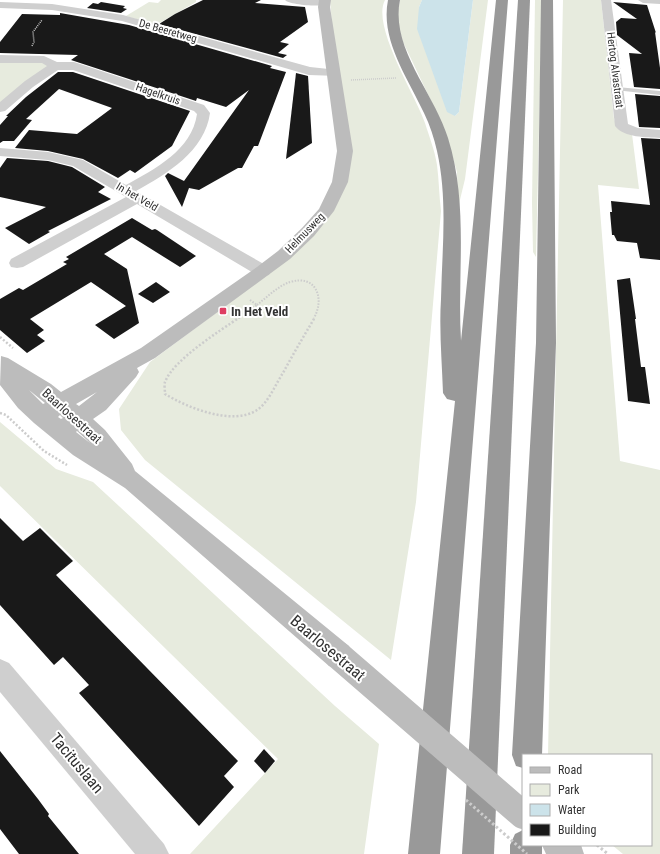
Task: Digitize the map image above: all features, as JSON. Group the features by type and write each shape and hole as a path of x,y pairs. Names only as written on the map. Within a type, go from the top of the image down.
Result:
{"highway":[{"path":"394,0 392,5 392,20 397,43 436,125 449,168 453,224 450,311 458,470"},
{"path":"424,854 502,0"},
{"path":"478,854 524,0"},
{"path":"527,754 546,343 547,0"}],"street":[{"path":"290,0 325,1"},
{"name":"Hertog Alvastraat","path":"606,0 622,126 636,132 660,134"},
{"path":"643,0 660,1"},
{"name":"Helmusweg","path":"42,416 60,403 148,353 237,290 263,271 303,237 326,211 340,182 345,151 325,1"},
{"name":"De Beeretweg","path":"0,4 49,4 122,18 309,71 334,73"},
{"name":"Hagelkruis","path":"0,59 44,60 55,66 74,66 199,108 204,113 204,118 193,141 165,168 133,194 17,263"},
{"path":"0,108 34,80 55,66"},
{"name":"In het Veld","path":"0,152 48,156 78,163 263,271"},
{"name":"Helmusweg","path":"69,425 98,404 148,353"},
{"name":"Baarlosestraat","path":"0,363 44,390 60,403 81,449 132,481 339,656 522,814"},
{"name":"Baarlosestraat","path":"0,370 26,402 42,416 69,425"},
{"name":"Tacituslaan","path":"0,672 154,854"},
{"path":"559,846 568,854"}],"lane":[{"path":"618,89 660,93"}],"path":[{"path":"24,59 34,42 33,32 49,4"},
{"path":"372,79 398,78"},
{"path":"295,280 306,281 315,288 320,296 317,313 266,402 258,411 243,416 228,418 176,401 165,394 164,384 173,369 257,305 285,283 295,280"},
{"path":"237,290 257,305"},
{"path":"0,414 6,415 44,451 70,466"},
{"path":"598,846 608,854"}],"green space":[{"path":"161,0 196,0 196,2 156,25 126,16 149,2 158,3"},
{"path":"330,0 385,0 382,12 389,43 425,123 437,165 441,211 416,502 391,660 145,460 121,430 119,409 150,362 268,274 345,183"},
{"path":"400,0 422,0 419,7 455,116 459,112 473,0 488,0 465,179 458,208 457,172 444,128 403,42 397,20"},
{"path":"535,0 542,0 536,257 533,252 532,203"},
{"path":"563,0 601,0 614,119 617,126 632,134 639,189 598,185 620,461 660,470 660,854 623,854 613,846 652,846 652,754 548,754"},
{"path":"0,61 44,62 49,66 0,104"},
{"path":"0,422 56,469 93,482 335,706 379,744 364,854 190,854 278,759 0,486"}],"water":[{"path":"422,0 473,0 459,112 455,116 447,112 417,29 419,7"}],"building":[{"path":"203,0 261,0 255,3 305,7 308,22 280,42 289,44 278,53 287,55 283,58 159,24"},
{"path":"101,2 125,6 123,8 127,9 121,13 87,8 93,3 98,4"},
{"path":"613,2 647,5 656,33 655,32 660,68 660,89 634,87 629,53 642,54 617,35 616,22 621,18 637,19"},
{"path":"60,13 129,25 272,66 270,68 286,72 258,146 254,146 242,168 238,168 199,190 189,188 182,207 165,176 168,173 184,181 249,90 226,107 197,98 196,101 71,60 78,55 0,53 0,42 22,14 60,15"},
{"path":"58,72 73,72 190,111 172,146 135,173 130,170 118,178 83,159 48,151 15,148 29,130 77,134 112,108 59,89 26,119 32,120 14,141 3,141 0,143 0,125 8,116 6,116 26,97"},
{"path":"296,73 308,76 312,143 286,159"},
{"path":"635,94 660,96 660,128 639,127"},
{"path":"641,138 660,139 660,260 640,258 637,243 617,241 614,235 612,235 610,212 612,212 611,201 650,205"},
{"path":"7,158 48,161 72,167 105,187 98,192 111,199 48,231 50,232 29,244 5,228 46,207 0,197 0,168"},
{"path":"132,218 152,230 157,230 196,256 180,267 132,237 104,254 127,269 139,323 114,339 95,325 126,306 91,282 30,319 44,330 37,335 45,341 27,353 0,330 0,299 19,288 23,290 67,264 63,262 69,259 66,257"},
{"path":"630,278 641,367 645,367 650,404 628,401 617,280"},
{"path":"156,282 170,292 153,303 138,294"},
{"path":"0,518 23,541 40,528 73,561 56,575 238,761 224,776 234,787 199,826 79,693 89,685 63,657 54,665 0,605"},
{"path":"264,749 275,761 265,773 254,761"},
{"path":"0,751 38,799 49,814 48,816 79,854 19,854 0,829"}],"place":[{"name":"In Het Veld","path":"223,311"}]}
